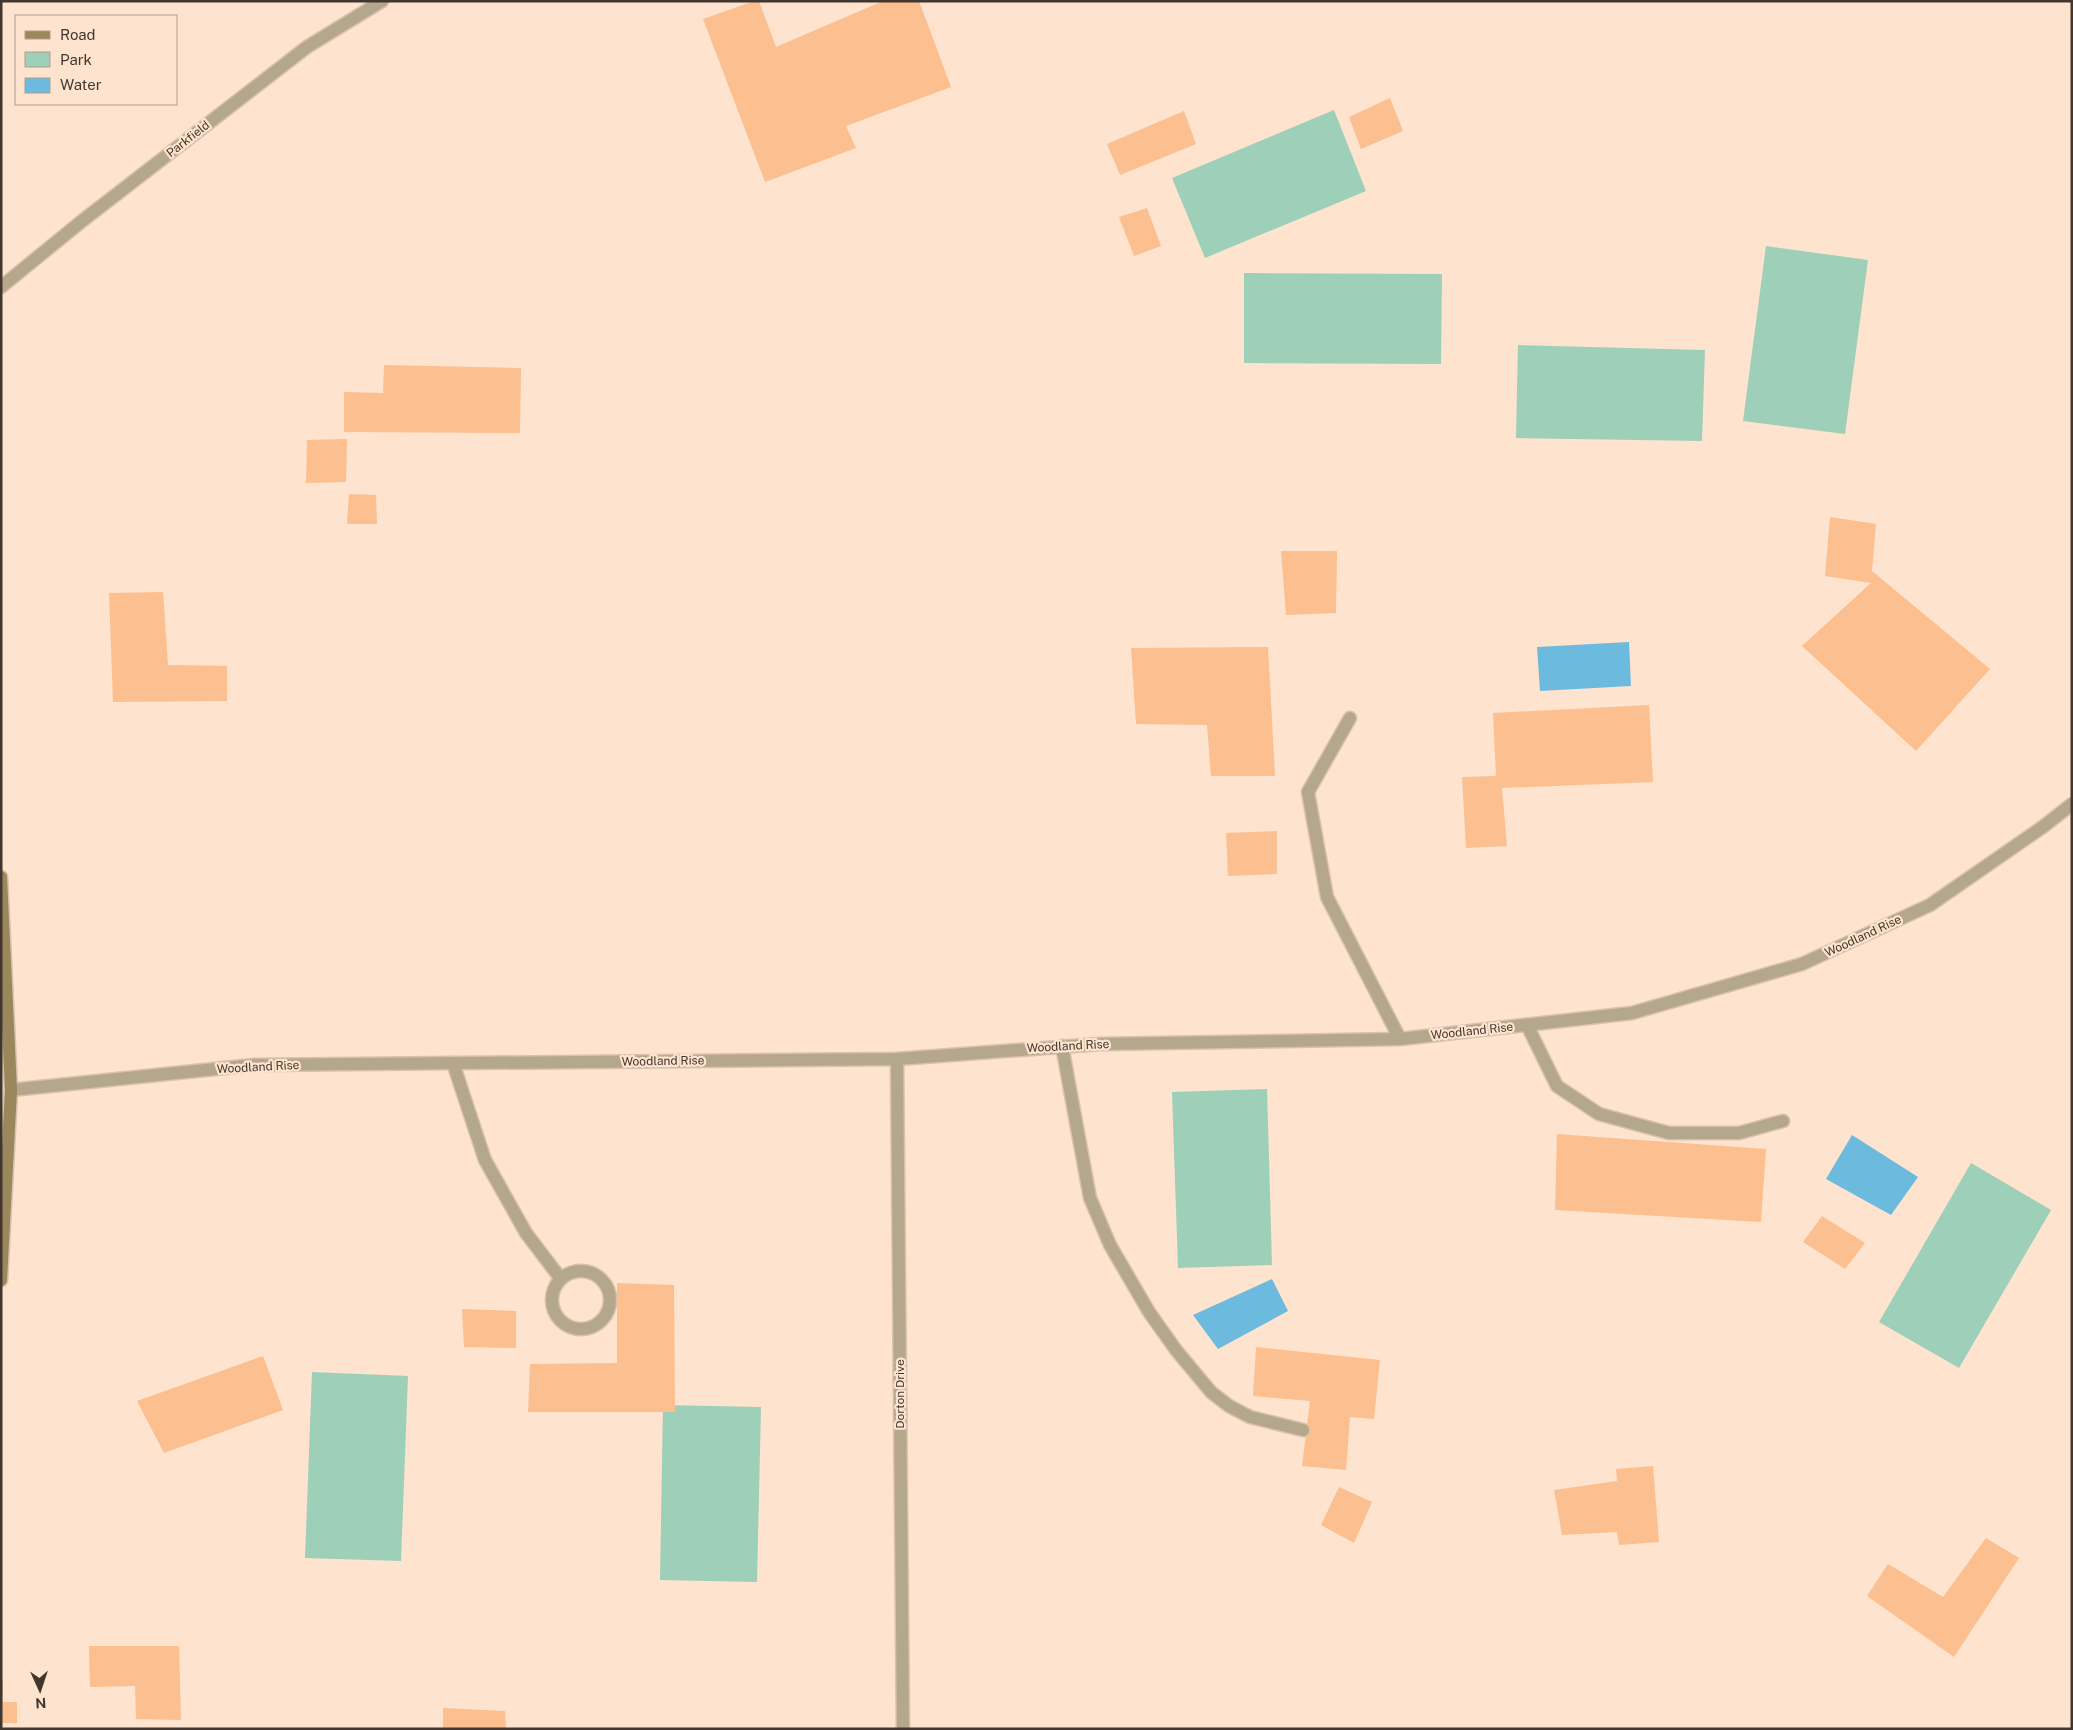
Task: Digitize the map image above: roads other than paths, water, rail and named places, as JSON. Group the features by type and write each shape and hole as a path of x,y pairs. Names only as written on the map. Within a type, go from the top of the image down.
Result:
{"street":[{"name":"Parkfield","path":"1,287 82,221 307,47 382,1"},
{"path":"1350,718 1308,792 1327,897 1400,1039"},
{"name":"Woodland Rise","path":"11,1090 254,1065 897,1059 1062,1046 1400,1039 1632,1013 1802,964 1930,905 2044,826 2072,804"},
{"path":"1,877 11,1090 1,1280"},
{"path":"1527,1025 1557,1086 1599,1114 1669,1133 1740,1133 1784,1121"},
{"path":"1062,1046 1090,1198 1110,1245 1144,1305 1166,1338 1211,1392 1229,1406 1250,1417 1303,1430"},
{"name":"Dorton Drive","path":"897,1059 903,1729"},
{"path":"453,1063 485,1160 526,1233 561,1279"},
{"path":"579,1271 589,1272 598,1276 609,1292 608,1312 603,1320 595,1326 577,1329 560,1321 552,1305 556,1286 561,1279 579,1271"}],"water":[{"path":"1629,642 1631,686 1540,691 1537,647"},
{"path":"1852,1135 1918,1177 1891,1215 1826,1179"},
{"path":"1272,1279 1288,1311 1218,1349 1193,1315"}]}
